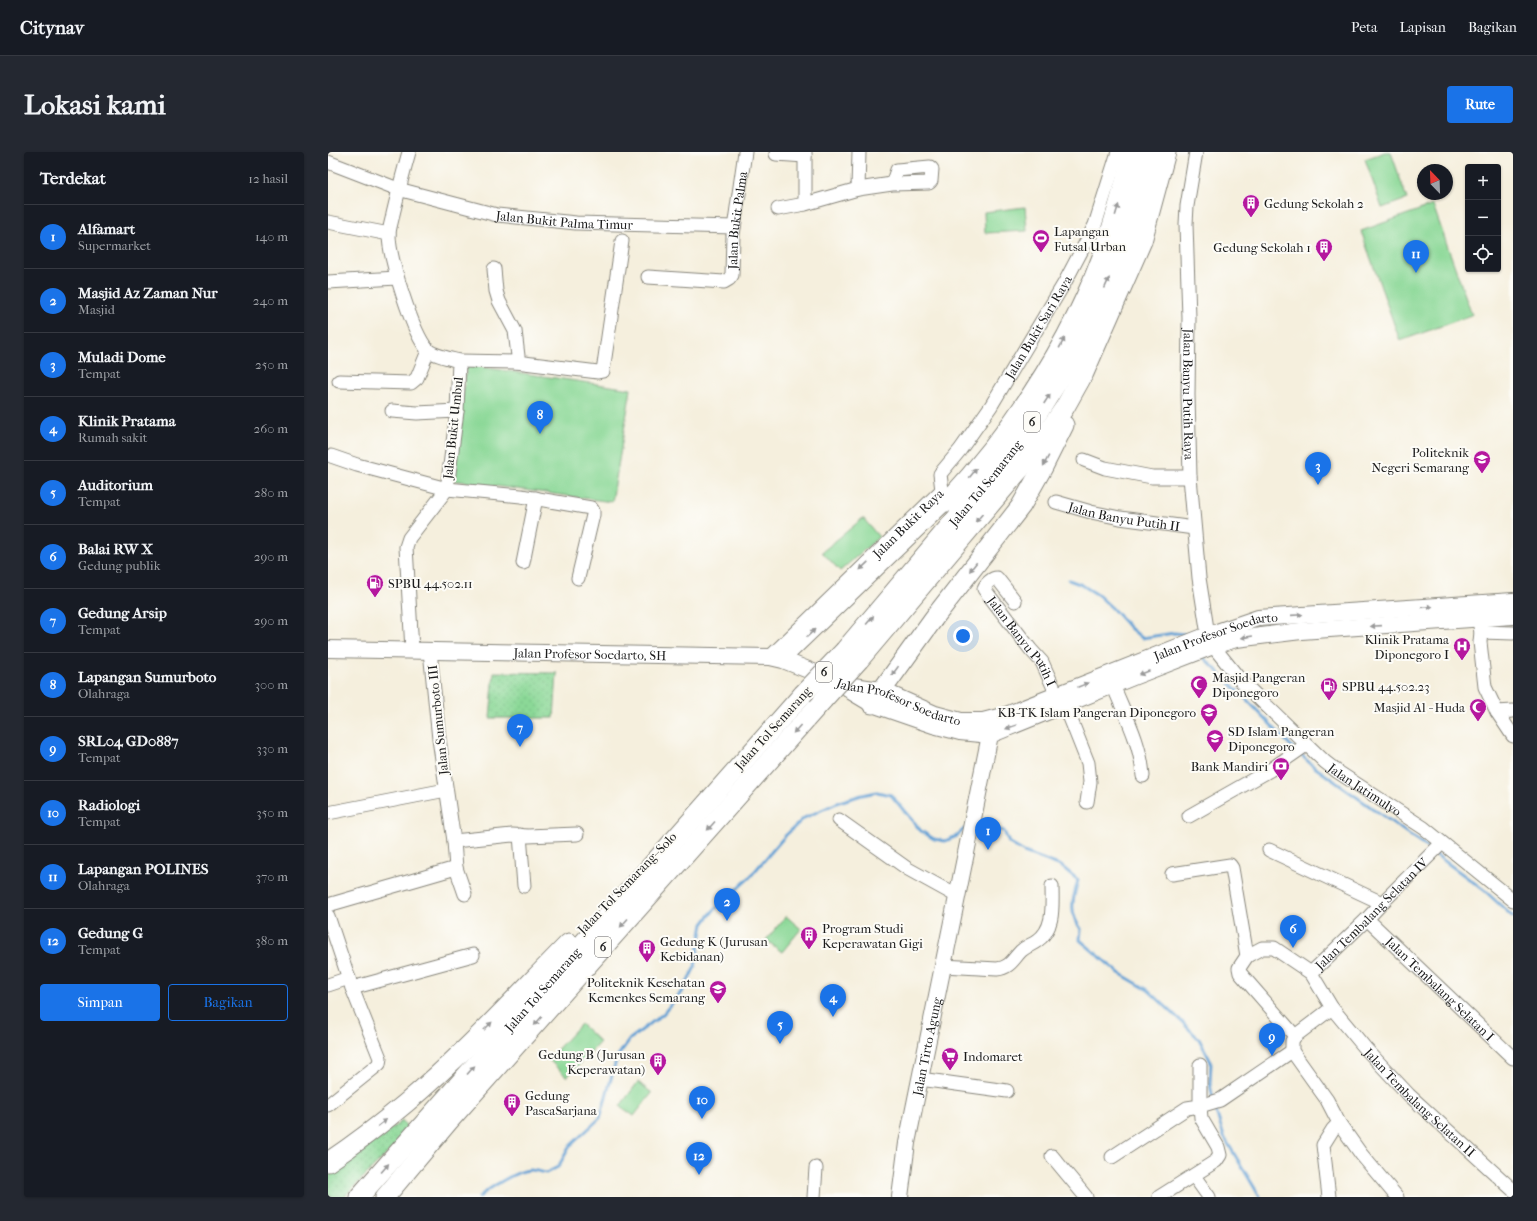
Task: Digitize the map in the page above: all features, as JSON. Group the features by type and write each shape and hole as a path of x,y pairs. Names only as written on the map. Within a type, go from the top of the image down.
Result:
{"highway":[{"path":"944,496 966,482 1015,419 1046,373 1087,293 1102,258 1118,211 1134,152"},
{"name":"Jalan Tol Semarang","path":"385,1197 449,1121 823,700 852,655 1026,432 1069,364 1111,275 1127,232 1149,152"},
{"name":"Jalan Tol Semarang","path":"359,1197 535,1000 803,694 852,655 1032,455 1064,407 1084,373 1142,241 1166,152"},
{"path":"877,697 934,618 1020,506 1063,428 1084,373"},
{"name":"Jalan Tol Semarang–Solo","path":"328,1162 406,1104 443,1070 494,1020 744,760"}],"main road":[{"name":"Jalan Profesor Soedarto","path":"1478,618 1513,601"},
{"name":"Jalan Profesor Soedarto","path":"846,685 877,697 961,721 982,721 1113,685 1258,618 1478,618 1513,616"},
{"name":"Jalan Profesor Soedarto","path":"877,697 933,726 960,732 990,735 1061,700 1199,645"},
{"name":"Jalan Profesor Soedarto, SH","path":"328,649 776,659 846,685"},
{"name":"Jalan Tirto Agung","path":"900,1197 907,1143 990,735"}],"street":[{"path":"339,381 411,383 417,378 428,351 414,324 397,278 391,252 389,234 398,190 409,152"},
{"name":"Jalan Bukit Palma","path":"648,277 724,282 729,279 732,275 734,227 745,152"},
{"path":"858,189 859,152"},
{"name":"Jalan Bukit Sari Raya","path":"944,496 940,474 960,450 991,406 1065,282 1095,225 1118,152"},
{"name":"Jalan Banyu Putih Raya","path":"1196,152 1187,206 1186,224 1190,477 1199,578 1199,645"},
{"path":"776,154 805,154 805,204"},
{"path":"328,162 398,190"},
{"path":"778,209 805,204 858,189 892,184"},
{"name":"Jalan Bukit Palma Timur","path":"398,190 497,215 576,223 734,227"},
{"path":"328,222 389,234"},
{"name":"Jalan Bukit Umbul","path":"428,351 459,362 516,362 598,372 603,371 622,241"},
{"path":"494,269 499,301 515,331 518,356 516,362"},
{"path":"328,282 397,278"},
{"name":"Jalan Bukit Umbul","path":"412,650 406,547 409,538 447,489 458,411 459,362"},
{"path":"392,411 417,413 458,411"},
{"path":"331,456 357,465 447,489 536,498 590,508 594,515 578,578"},
{"path":"1084,460 1105,468 1152,478 1190,477"},
{"name":"Jalan Bukit Raya","path":"776,659 944,496"},
{"path":"523,563 536,498"},
{"name":"Jalan Banyu Putih II","path":"1056,502 1091,512 1120,518 1194,528"},
{"name":"Jalan Banyu Putih I","path":"1015,601 997,578 985,585 984,589 1042,662 1061,700 1088,763 1090,782 1087,802"},
{"path":"1513,633 1478,618 1485,687 1497,712 1513,736"},
{"name":"Jalan Jatimulyo","path":"1199,645 1241,681 1302,749 1424,828 1440,844 1512,897"},
{"name":"Jalan Sumurboto III","path":"430,651 446,790 454,841 456,868 465,894"},
{"path":"1113,685 1137,743 1142,762 1143,776"},
{"path":"1497,712 1513,711"},
{"path":"1190,816 1270,770 1302,749"},
{"name":"Jalan Sumurboto III","path":"328,813 446,790"},
{"path":"839,820 908,869 957,896"},
{"path":"454,841 504,835 577,834"},
{"path":"520,835 524,886"},
{"name":"Jalan Tembalang Selatan IV","path":"1332,1008 1311,973 1367,919 1440,844"},
{"path":"1269,850 1382,903"},
{"path":"1172,874 1226,864 1230,865 1232,868 1247,956"},
{"path":"328,905 456,868"},
{"path":"943,966 998,970 1004,969 1021,951 1038,941 1049,928 1051,918 1052,886"},
{"path":"328,916 380,1062 328,1105"},
{"name":"Jalan Tembalang Selatan I","path":"1367,919 1513,1058"},
{"path":"1295,1036 1240,973 1239,968 1247,956 1262,948 1274,948 1311,973"},
{"path":"328,985 351,983 473,955"},
{"path":"1332,1008 1295,1036 1292,1041 1292,1051 1327,1100 1339,1123 1361,1154 1397,1197"},
{"name":"Jalan Tembalang Selatan II","path":"1332,1008 1366,1049 1409,1095 1513,1190"},
{"path":"1112,1157 1187,1108 1210,1103 1292,1051"},
{"path":"1159,1197 1216,1161 1220,1155 1218,1147 1201,1118 1210,1103 1200,1065"},
{"path":"920,1079 1007,1091"},
{"path":"1329,1197 1323,1145 1333,1129 1339,1123"},
{"path":"1052,1156 1086,1197"},
{"path":"814,1197 816,1168"},
{"path":"1194,1176 1209,1197"}],"green space":[{"path":"1385,152 1391,152 1407,199 1382,208 1365,159"},
{"path":"1433,205 1472,315 1400,341 1361,231"},
{"path":"1025,207 1027,231 985,233 984,212"},
{"path":"467,365 631,389 612,502 451,480"},
{"path":"863,518 879,537 840,571 822,552"},
{"path":"494,672 557,673 554,718 490,718"},
{"path":"786,916 801,929 782,952 766,940"},
{"path":"581,1024 600,1042 567,1077 548,1059"},
{"path":"638,1082 652,1093 634,1116 620,1106"},
{"path":"402,1121 405,1123 407,1129 397,1144 344,1197 328,1197 328,1174"}],"waterway":[{"path":"1069,580 1082,585 1098,595 1130,628 1142,638 1174,633 1184,634 1185,638"},
{"path":"1202,656 1294,749"},
{"path":"1300,754 1313,766 1431,850"},
{"path":"479,1197 489,1189 518,1173 530,1170 546,1173 558,1167 570,1146 600,1118 617,1057 630,1039 663,1014 683,990 695,967 703,924 713,911 749,878 785,836 804,818 839,802 877,792 891,795 921,831 934,839 945,841 957,836 964,829"},
{"path":"977,825 1004,831 1009,843 1024,852 1061,866 1078,880 1073,911 1074,917 1081,929 1080,940 1119,973 1148,990 1199,1039 1211,1062 1210,1084 1213,1099"},
{"path":"1435,854 1484,890 1513,917"},
{"path":"1214,1105 1224,1137 1260,1197"}],"place":[{"name":"Gedung Sekolah 2","path":"1251,218"},
{"name":"Lapangan Futsal Urban","path":"1041,253"},
{"name":"Gedung Sekolah 1","path":"1324,262"},
{"name":"Lapangan POLINES","path":"1416,273"},
{"name":"Lapangan Sumurboto","path":"540,434"},
{"name":"Politeknik Negeri Semarang","path":"1482,474"},
{"name":"Muladi Dome","path":"1318,485"},
{"name":"SPBU 44.502.11","path":"375,598"},
{"name":"Klinik Pratama Diponegoro I","path":"1462,661"},
{"name":"Masjid Pangeran Diponegoro","path":"1199,699"},
{"name":"SPBU 44.502.23","path":"1329,701"},
{"name":"Masjid Al - Huda","path":"1478,722"},
{"name":"KB-TK Islam Pangeran Diponegoro","path":"1209,727"},
{"name":"Gedung Arsip","path":"520,747"},
{"name":"SD Islam Pangeran Diponegoro","path":"1215,753"},
{"name":"Bank Mandiri","path":"1281,781"},
{"name":"Alfamart","path":"988,850"},
{"name":"Masjid Az Zaman Nur","path":"727,921"},
{"name":"Balai RW X","path":"1293,948"},
{"name":"Program Studi Keperawatan Gigi","path":"809,950"},
{"name":"Gedung K (Jurusan Kebidanan)","path":"647,963"},
{"name":"Politeknik Kesehatan Kemenkes Semarang","path":"718,1004"},
{"name":"Klinik Pratama","path":"833,1017"},
{"name":"Auditorium","path":"780,1044"},
{"name":"SRL04 GD0887","path":"1272,1056"},
{"name":"Indomaret","path":"950,1071"},
{"name":"Gedung B (Jurusan Keperawatan)","path":"658,1076"},
{"name":"Gedung PascaSarjana","path":"512,1117"},
{"name":"Radiologi","path":"702,1119"},
{"name":"Gedung G","path":"699,1175"}]}
